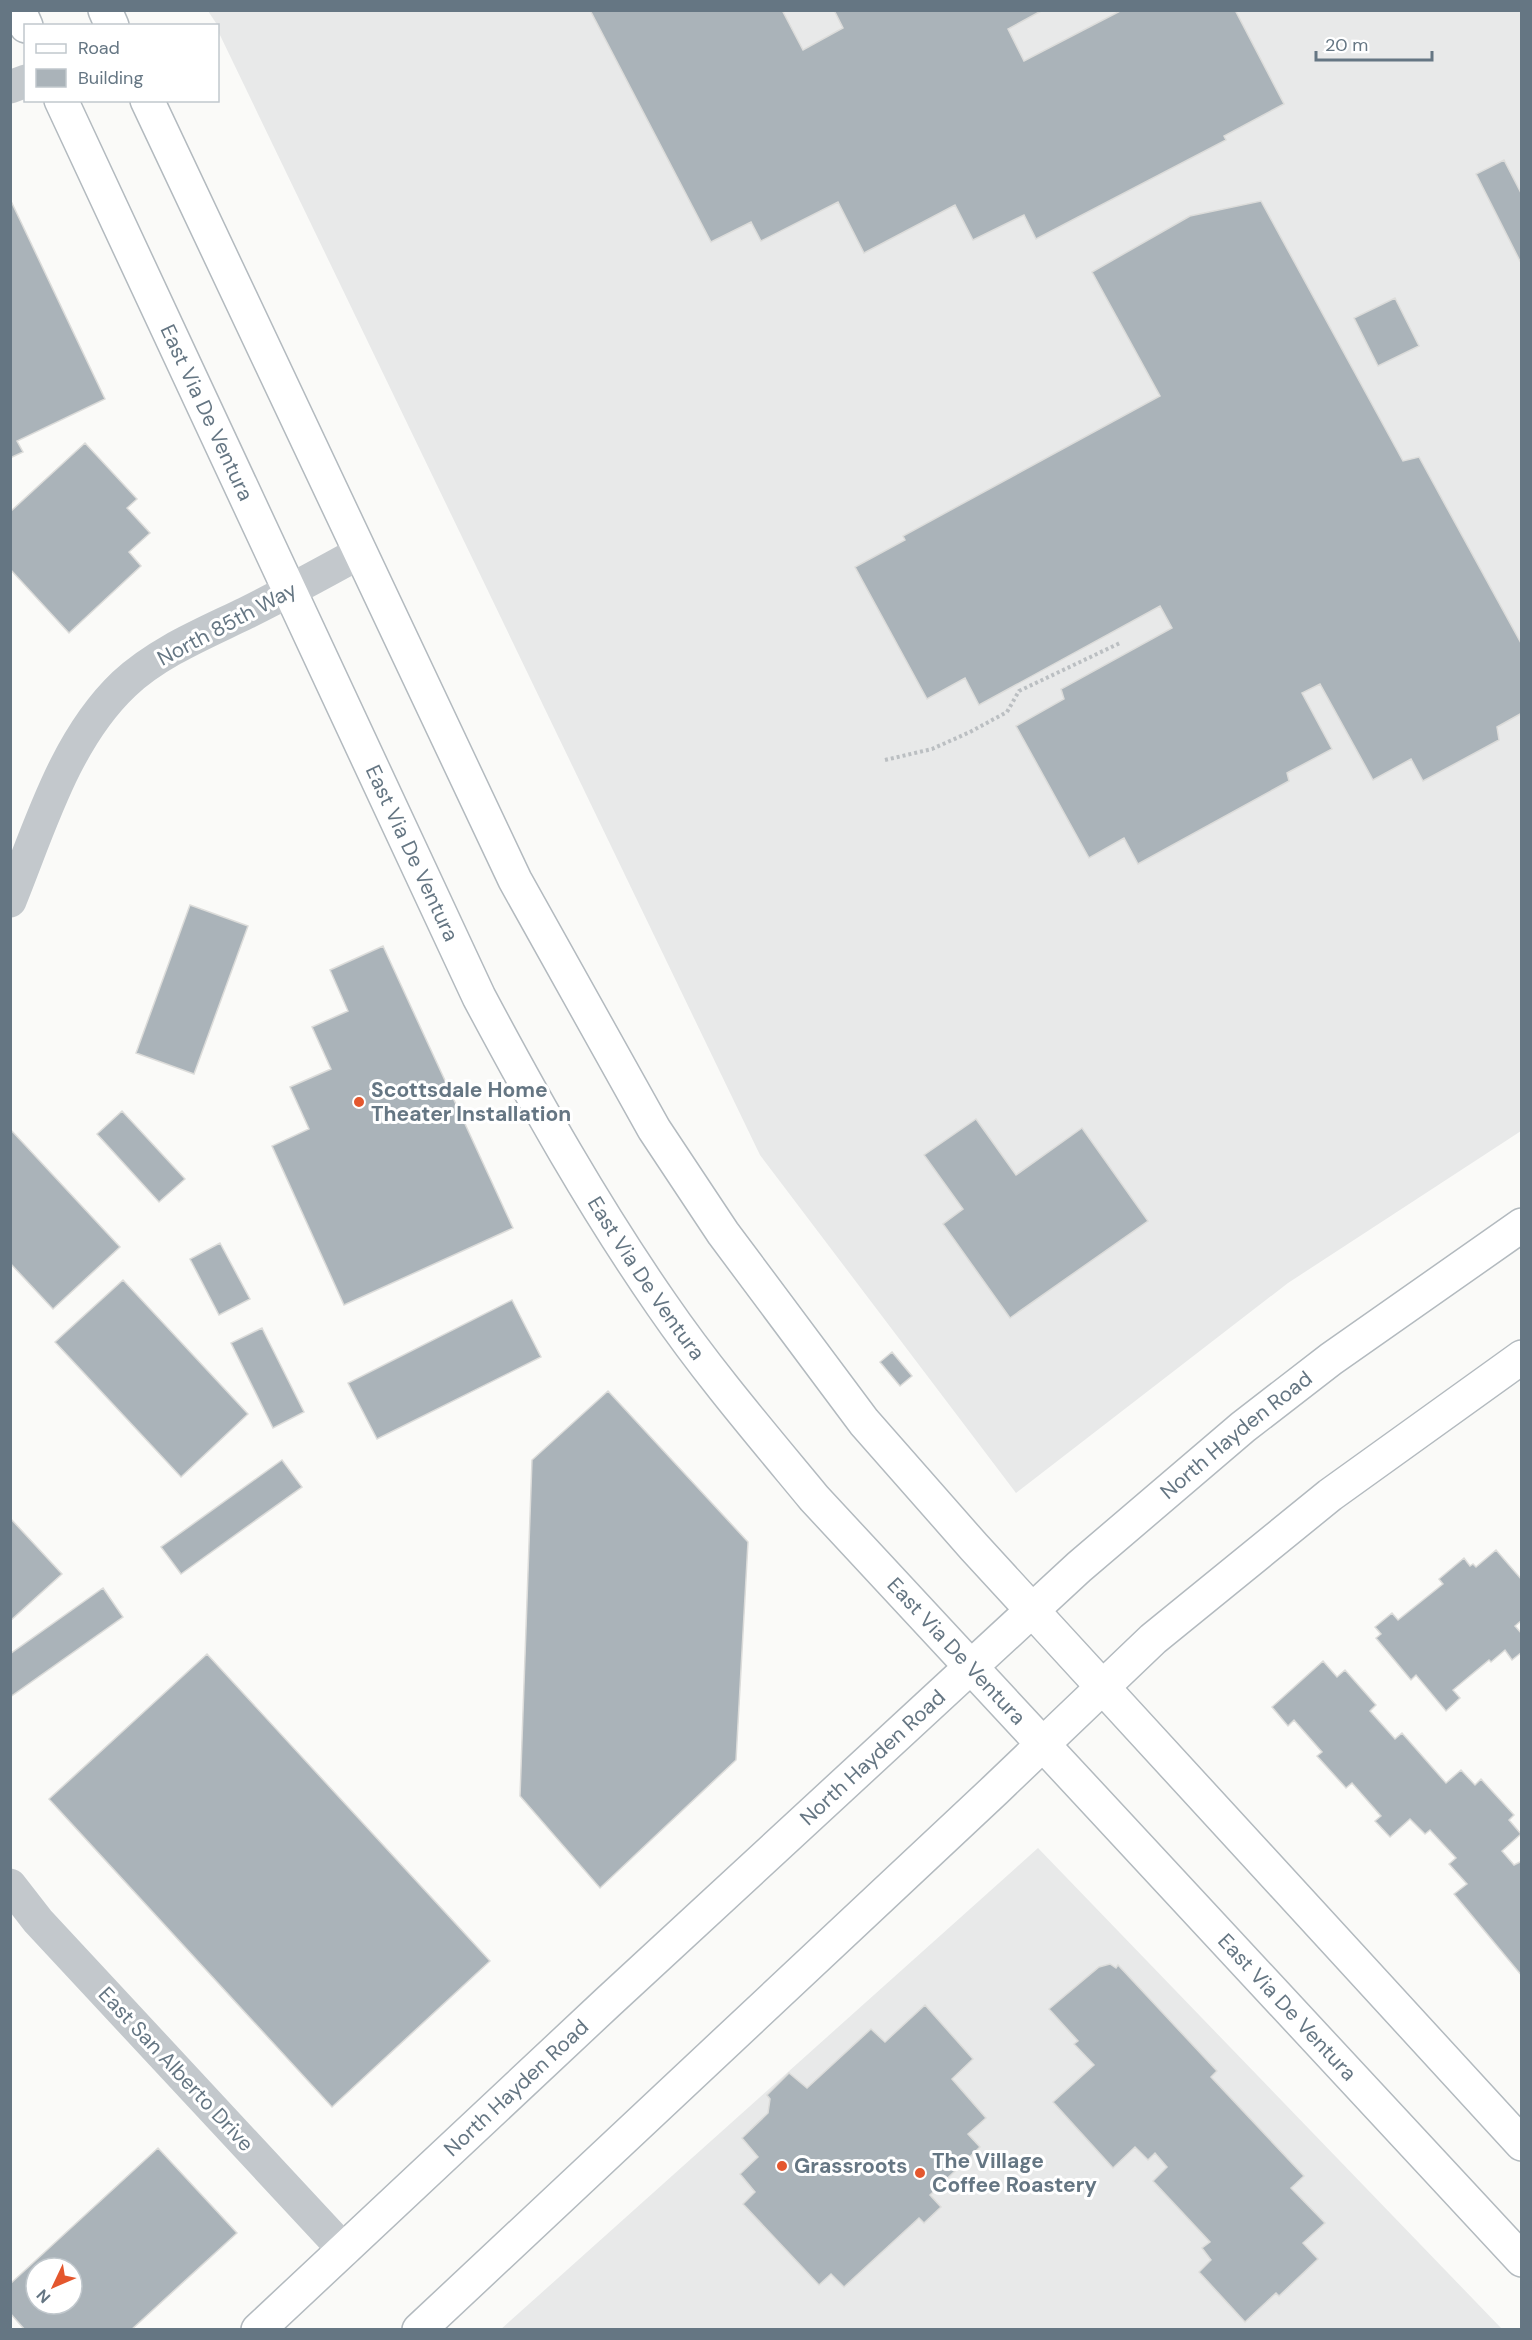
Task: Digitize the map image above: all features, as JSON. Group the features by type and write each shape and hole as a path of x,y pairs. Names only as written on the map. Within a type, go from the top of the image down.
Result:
{"main road":[{"path":"19,10 25,24"},
{"path":"105,10 111,24"},
{"name":"East Via De Ventura","path":"62,102 478,997 526,1086 662,1305 701,1358 814,1498 1521,2260"},
{"path":"148,102 515,880 654,1129 723,1233 864,1422 1521,2144"},
{"name":"North Hayden Road","path":"258,2330 1032,1609 1243,1427 1340,1353 1521,1225"},
{"path":"419,2330 1153,1639 1330,1495 1521,1357"}],"street":[{"name":"North 85th Way","path":"10,901 47,807 77,749 94,720 125,684 174,648 291,591 359,553"},
{"name":"East San Alberto Drive","path":"10,1885 38,1921 344,2250"}],"path":[{"path":"885,760 932,749 970,732 1007,712 1019,691 1120,643"}],"shaded area":[{"path":"208,11 1521,11 1521,1131 1288,1283 1016,1493 760,1155 219,33 219,24"},
{"path":"1038,1848 1502,2329 500,2330"}],"building":[{"path":"590,10 782,10 803,50 843,28 834,10 1043,10 1008,29 1024,61 1122,10 1235,10 1284,104 1224,136 1226,140 1036,239 1024,215 973,240 955,205 864,253 838,202 761,241 751,222 711,242"},
{"path":"1504,160 1522,195 1522,265 1476,174"},
{"path":"10,199 105,399 17,441 23,452 10,458"},
{"path":"1261,201 1403,461 1419,457 1522,645 1522,713 1497,727 1499,740 1423,781 1411,759 1373,780 1320,684 1302,693 1332,749 1287,773 1289,781 1138,864 1124,838 1089,858 1016,726 1064,699 1061,689 1172,628 1160,606 979,705 965,678 927,699 855,567 905,540 903,536 1160,396 1092,272 1190,216"},
{"path":"1395,298 1419,346 1378,366 1354,318"},
{"path":"85,443 137,499 127,508 150,533 129,552 141,566 69,633 10,569 10,512"},
{"path":"190,905 248,926 194,1074 136,1053"},
{"path":"383,946 513,1228 344,1305 272,1146 309,1129 290,1087 331,1069 312,1027 348,1011 330,970"},
{"path":"122,1111 185,1179 159,1202 97,1134"},
{"path":"976,1119 1016,1175 1082,1128 1148,1221 1010,1318 943,1224 963,1209 924,1155"},
{"path":"10,1129 120,1247 53,1309 10,1263"},
{"path":"220,1243 250,1299 219,1315 190,1259"},
{"path":"123,1280 248,1414 181,1477 55,1342"},
{"path":"512,1300 541,1357 377,1439 348,1383"},
{"path":"262,1328 304,1412 273,1428 231,1343"},
{"path":"892,1352 912,1376 900,1386 880,1362"},
{"path":"608,1391 748,1542 736,1760 600,1888 520,1796 532,1460"},
{"path":"282,1460 302,1487 181,1574 161,1547"},
{"path":"10,1518 62,1574 10,1621"},
{"path":"1496,1550 1522,1580 1522,1620 1515,1626 1522,1634 1522,1652 1512,1660 1505,1650 1491,1662 1489,1660 1453,1690 1460,1698 1446,1711 1416,1675 1411,1680 1376,1638 1381,1634 1375,1627 1392,1613 1398,1620 1443,1584 1439,1579 1464,1558 1470,1566 1473,1564 1476,1567"},
{"path":"103,1588 123,1617 10,1697 10,1654"},
{"path":"207,1654 490,1961 332,2107 49,1799"},
{"path":"1323,1661 1337,1677 1345,1670 1376,1705 1370,1711 1395,1739 1402,1733 1446,1783 1461,1770 1475,1785 1481,1779 1514,1815 1509,1820 1521,1834 1502,1851 1514,1865 1522,1861 1522,1976 1454,1894 1467,1884 1449,1864 1456,1858 1430,1830 1425,1834 1410,1819 1390,1837 1375,1821 1381,1816 1352,1783 1346,1788 1317,1756 1322,1752 1294,1720 1288,1726 1272,1707"},
{"path":"1110,1964 1116,1968 1118,1965 1217,2071 1211,2077 1304,2176 1291,2188 1325,2223 1303,2243 1318,2259 1279,2296 1276,2293 1245,2322 1199,2272 1211,2260 1202,2248 1210,2242 1153,2181 1167,2167 1155,2153 1148,2160 1135,2147 1113,2168 1053,2102 1094,2065 1074,2044 1078,2041 1049,2009 1099,1967"},
{"path":"925,2005 973,2059 952,2079 986,2118 968,2134 980,2147 930,2195 941,2207 924,2223 919,2218 844,2287 831,2274 819,2285 743,2204 755,2192 740,2174 758,2157 742,2138 768,2113 770,2099 767,2095 789,2073 807,2088 871,2029 885,2042"},
{"path":"158,2148 237,2233 131,2330 25,2330 10,2313 10,2284 24,2271 24,2316 84,2316 84,2256 40,2256"}],"place":[{"name":"Scottsdale Home Theater Installation","path":"359,1102"},
{"name":"Grassroots","path":"782,2166"},
{"name":"The Village Coffee Roastery","path":"920,2173"}]}
